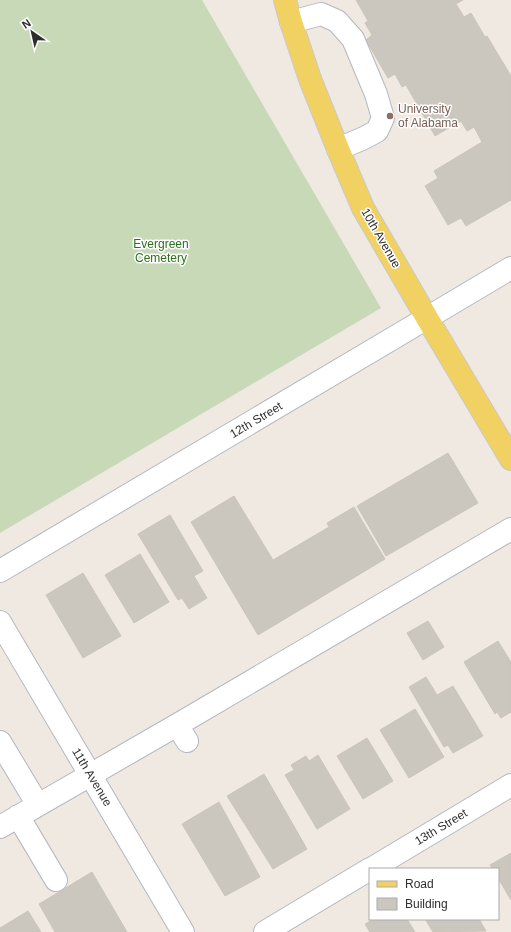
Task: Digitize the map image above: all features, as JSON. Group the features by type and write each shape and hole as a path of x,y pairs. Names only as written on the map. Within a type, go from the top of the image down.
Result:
{"main road":[{"name":"10th Avenue","path":"286,0 291,22 310,78 363,208 511,459"}],"street":[{"path":"291,22 321,14 337,21 353,39 376,94 383,118 377,131 338,149"},
{"name":"12th Street","path":"0,571 511,268"},
{"path":"56,880 9,822 90,775 182,733 511,529"},
{"name":"11th Avenue","path":"0,622 183,932"},
{"path":"0,742 38,805"},
{"name":"13th Street","path":"372,868 511,785"},
{"name":"13th Street","path":"265,932 369,870"}],"green space":[{"name":"Evergreen Cemetery","path":"0,0 202,0 381,308 0,533"}],"building":[{"path":"356,0 463,0 456,4 464,17 471,13 511,76 511,200 466,226 461,218 448,225 425,186 438,178 434,171 482,142 474,127 467,131 461,121 435,136 406,85 402,87 395,74 388,78 366,40 372,35 365,23 368,21"},
{"path":"448,453 478,503 386,556 357,506"},
{"path":"234,496 273,560 329,527 327,523 354,507 385,559 258,635 191,522"},
{"path":"170,515 203,571 194,576 207,598 189,609 182,598 178,600 138,534"},
{"path":"140,554 169,602 134,623 105,575"},
{"path":"83,573 121,636 83,658 46,595"},
{"path":"428,621 444,647 423,660 407,633"},
{"path":"498,641 511,662 511,712 501,718 497,712 495,714 464,662"},
{"path":"426,677 437,695 453,686 483,736 453,753 448,745 444,747 409,687"},
{"path":"415,709 444,757 409,778 380,730"},
{"path":"367,738 393,781 363,799 337,756"},
{"path":"318,755 350,809 317,829 285,775 294,770 291,765 306,756 309,761"},
{"path":"264,774 307,849 273,869 227,796"},
{"path":"219,802 260,877 225,896 182,824"},
{"path":"511,853 511,900 499,880 499,868 492,868 490,865"},
{"path":"92,872 127,932 55,932 39,904"},
{"path":"28,911 41,932 0,932 0,928"},
{"path":"372,920 408,920 415,932 370,932 365,924"},
{"path":"426,920 480,920 486,931 433,932"}],"place":[{"name":"University of Alabama","path":"390,116"}]}
